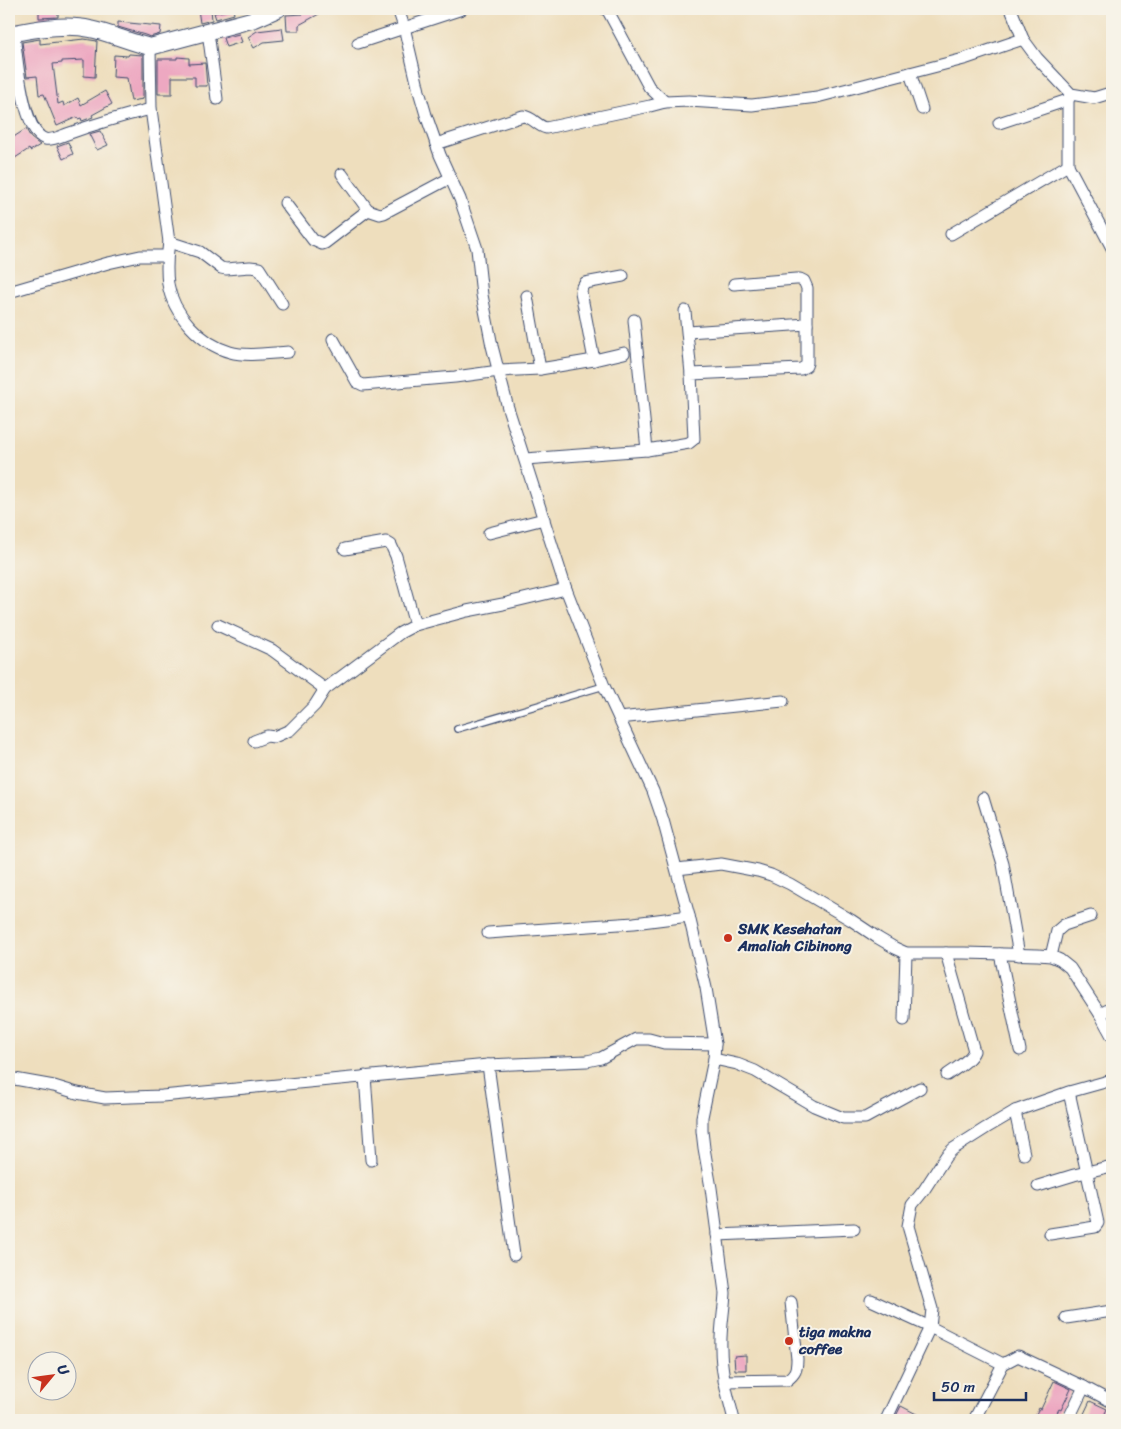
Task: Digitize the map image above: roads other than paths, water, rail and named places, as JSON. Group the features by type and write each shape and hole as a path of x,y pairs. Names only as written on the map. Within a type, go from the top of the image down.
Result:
{"street":[{"path":"151,109 92,125 56,138 44,139 39,136 35,129 24,101 11,33 61,27 78,27 91,29 150,47 255,19 278,9"},
{"path":"398,9 419,91 436,144 462,205 477,249 486,322 508,408 566,589 604,686 652,791 663,820 689,916 706,988 715,1044 702,1124 725,1294 720,1346 724,1381 734,1420"},
{"path":"358,44 462,9"},
{"path":"605,9 649,87 666,102"},
{"path":"1011,9 1023,39 1070,97 1068,165 1112,248"},
{"path":"208,32 217,99"},
{"path":"436,144 524,116 531,118 541,126 550,127 666,102 690,101 752,105 817,97 964,59 1023,39"},
{"path":"150,47 151,109 169,242 166,258 168,285 176,304 184,320 210,344 230,352 254,354 288,352"},
{"path":"910,73 922,109"},
{"path":"999,123 1070,97 1094,98 1107,94 1112,95"},
{"path":"951,234 1068,165"},
{"path":"342,174 368,210 380,214 450,178"},
{"path":"285,203 313,240 322,244 368,210"},
{"path":"169,242 200,252 221,268 259,268 282,304"},
{"path":"9,292 108,263 140,256 162,256 166,258"},
{"path":"594,360 581,292 582,287 585,283 623,276"},
{"path":"691,374 802,368 807,363 806,284 800,279 734,284"},
{"path":"526,296 540,369"},
{"path":"525,459 648,450 689,443 693,440 691,374 685,311"},
{"path":"634,320 648,450"},
{"path":"688,332 807,324"},
{"path":"333,339 360,385 413,382 499,371 540,369 624,353"},
{"path":"489,532 544,519"},
{"path":"345,549 386,542 391,545 396,556 415,624"},
{"path":"254,741 267,736 274,737 290,730 315,705 325,689 415,624 566,589"},
{"path":"218,625 272,650 325,689"},
{"path":"619,718 783,702"},
{"path":"982,798 1003,864 1019,955"},
{"path":"677,869 721,864 771,875 906,953 1051,956 1070,968 1112,1036"},
{"path":"488,933 634,923 689,916"},
{"path":"1051,956 1058,931 1064,925 1091,916"},
{"path":"904,1020 906,953"},
{"path":"946,953 974,1051 968,1059 947,1075"},
{"path":"1000,954 1020,1050"},
{"path":"1100,1014 1112,1008"},
{"path":"9,1078 105,1098 162,1096 488,1064 587,1061 601,1058 636,1040 649,1039 664,1043 715,1044"},
{"path":"714,1058 755,1071 814,1106 843,1118 866,1118 920,1088"},
{"path":"488,1064 514,1255"},
{"path":"365,1076 371,1160"},
{"path":"886,1420 930,1327 932,1309 908,1226 912,1205 946,1156 953,1149 1015,1111 1069,1092 1112,1080"},
{"path":"1050,1234 1095,1228 1098,1223 1069,1092"},
{"path":"1015,1111 1024,1154"},
{"path":"1038,1186 1112,1166"},
{"path":"717,1235 854,1229"},
{"path":"871,1300 1003,1364"},
{"path":"724,1381 787,1380 795,1374 797,1359 791,1302"},
{"path":"1066,1318 1112,1311"},
{"path":"974,1420 1003,1364 1014,1357 1021,1356 1112,1402"},
{"path":"1068,1420 1084,1387"}],"lane":[{"path":"457,729 604,686"}],"place":[{"name":"SMK Kesehatan Amaliah Cibinong","path":"728,938"},
{"name":"tiga makna coffee","path":"789,1341"}]}
